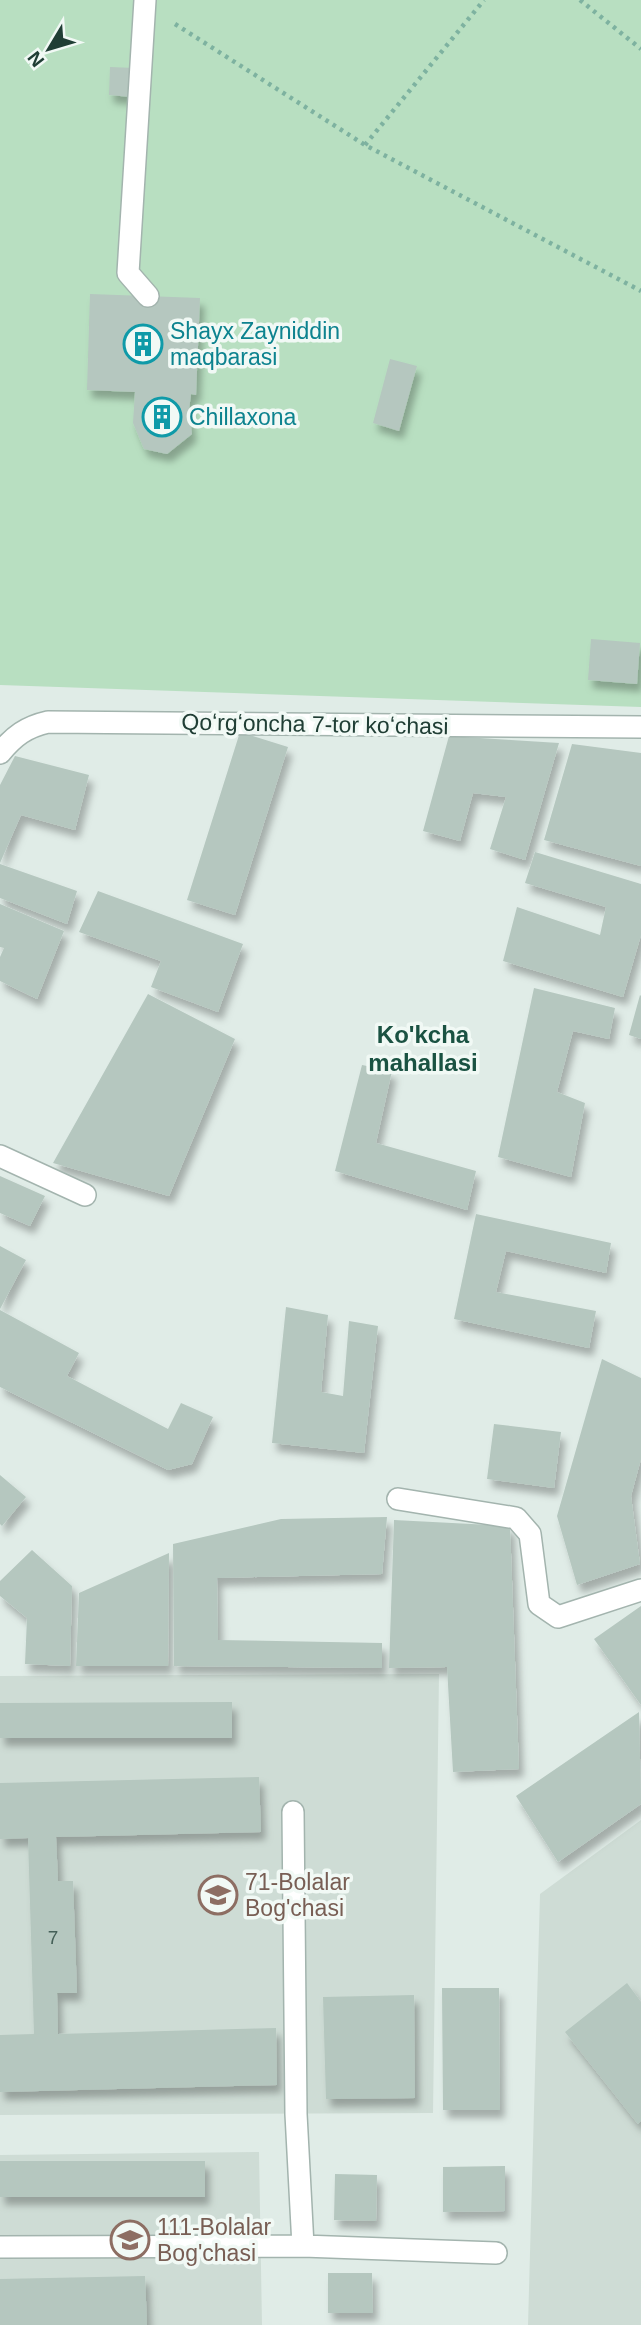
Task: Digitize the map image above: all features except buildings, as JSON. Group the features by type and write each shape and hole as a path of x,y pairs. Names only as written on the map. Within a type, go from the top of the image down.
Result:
{"street":[{"path":"145,2 128,273 148,296"},
{"name":"Qoʻrgʻoncha 7-tor koʻchasi","path":"0,753 13,738 29,726 48,722 641,727"},
{"path":"0,1156 85,1195"},
{"path":"398,1499 516,1518 530,1534 539,1604 558,1617 641,1590"},
{"path":"293,1812 296,2114 303,2246"},
{"path":"0,2247 303,2246 496,2253"}],"path":[{"path":"365,145 484,0"},
{"path":"579,0 641,49"},
{"path":"145,2 365,145 641,291"}],"shaded area":[{"name":"71-Bolalar Bog'chasi","path":"439,1674 433,2113 0,2115 0,1676"},
{"path":"641,1820 641,2325 528,2325 540,1894"},
{"name":"111-Bolalar Bog'chasi","path":"259,2152 262,2325 0,2325 0,2155"}],"green space":[{"path":"0,0 641,0 641,707 0,685"}],"place":[{"name":"Shayx Zayniddin maqbarasi","path":"143,344"},
{"name":"Chillaxona","path":"162,417"},
{"name":"71-Bolalar Bog'chasi","path":"218,1895"},
{"name":"111-Bolalar Bog'chasi","path":"130,2240"}],"district":[{"name":"Ko'kcha mahallasi","path":"423,1049"}]}
